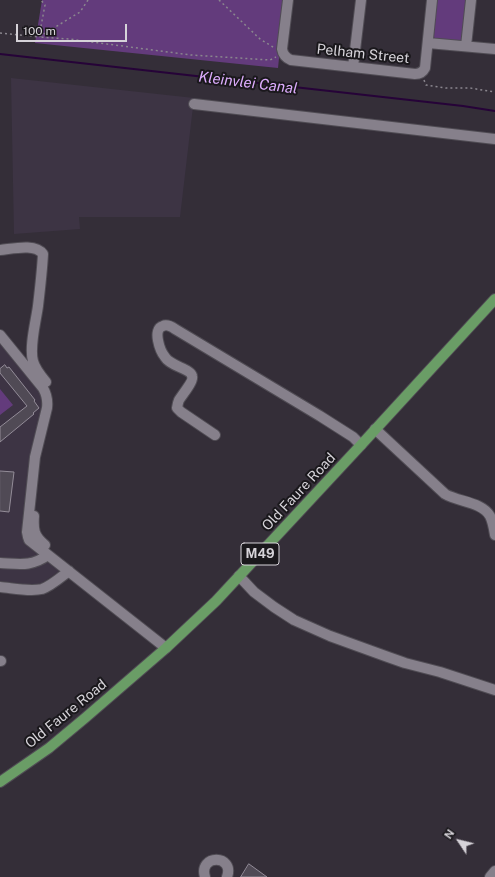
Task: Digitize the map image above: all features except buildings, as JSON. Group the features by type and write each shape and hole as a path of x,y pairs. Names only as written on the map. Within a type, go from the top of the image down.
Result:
{"main road":[{"name":"Old Faure Road","path":"0,782 49,748 166,648 216,600 495,299"}],"street":[{"path":"288,0 282,49 288,57"},
{"path":"353,67 361,0"},
{"path":"423,69 428,43 432,0"},
{"path":"466,46 471,0"},
{"path":"428,43 495,49"},
{"name":"Pelham Street","path":"288,57 353,67 414,74 423,69"},
{"path":"194,104 495,139"},
{"path":"0,250 33,248 37,249 43,254 32,356 36,367 52,392 54,404 53,414 40,466 33,525 36,537 62,558 69,571"},
{"path":"215,435 177,408 179,400 193,377 187,370 172,364 164,356 158,343 158,332 163,326 168,326 175,329 307,408 353,437 361,445"},
{"path":"0,335 43,388 47,397 48,408 35,457 27,532 29,540 166,648"},
{"path":"376,429 446,494 452,498 482,507 490,516 495,535"},
{"path":"0,563 30,564 48,555"},
{"path":"0,587 30,590 41,589 50,585 69,571"},
{"path":"239,576 254,592 294,620 330,636 388,658 440,672 495,690"},
{"path":"205,877 204,870 206,864 209,861 216,859 222,861 227,866 227,877"},
{"path":"490,877 495,871"}],"path":[{"path":"39,37 45,5 41,0"},
{"path":"39,37 80,12 88,0"},
{"path":"219,0 260,39 288,57"},
{"path":"0,33 69,39 191,55 270,60 288,57"},
{"path":"423,69 426,85 446,88 470,88 495,92"}],"shaded area":[{"path":"42,0 285,0 278,68 35,43"},
{"path":"435,0 469,0 462,41 436,40 433,36"},
{"path":"11,78 194,98 180,217 79,217 80,229 14,234"},
{"path":"0,329 44,384 30,531 61,567 58,572 42,583 32,585 0,581"},
{"path":"0,389 13,405 0,415"}],"waterway":[{"name":"Kleinvlei Canal","path":"0,54 463,106 495,111"}]}
